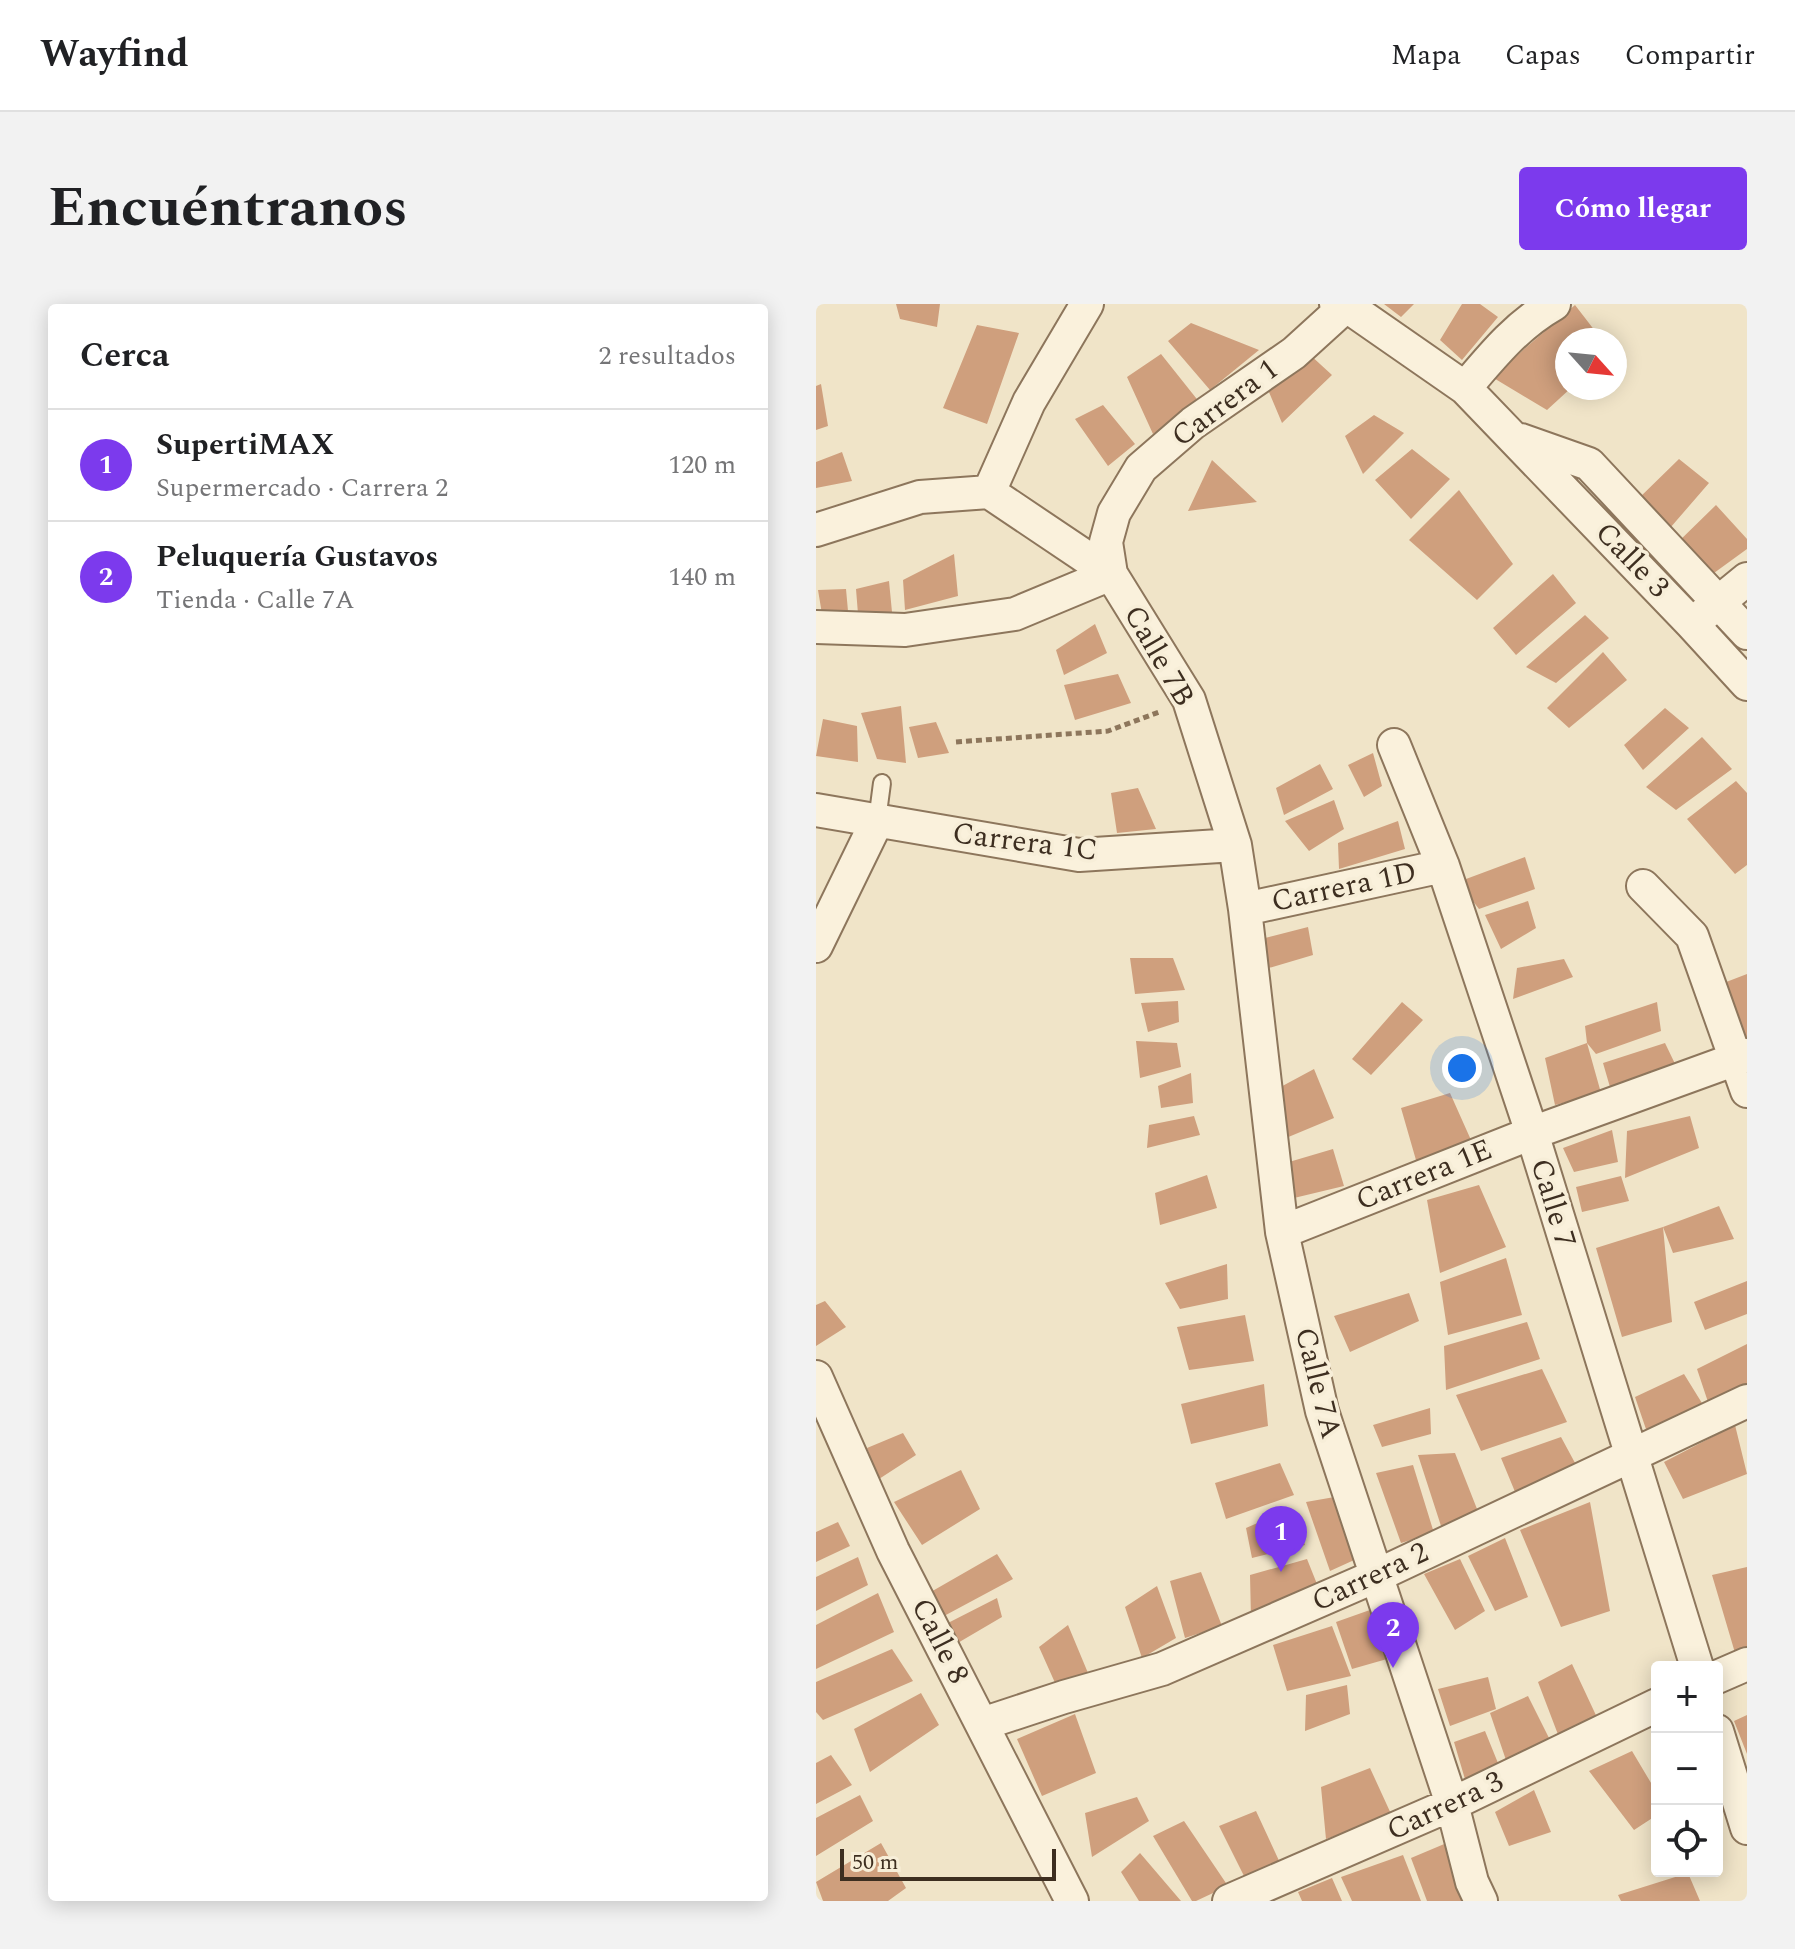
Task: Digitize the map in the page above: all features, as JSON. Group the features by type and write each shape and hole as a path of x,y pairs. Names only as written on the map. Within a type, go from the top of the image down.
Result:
{"street":[{"path":"989,492 1029,402 1087,304"},
{"name":"Calle 3","path":"1344,305 1465,388 1515,437 1747,684"},
{"name":"Carrera 1","path":"1114,513 1141,468 1193,423 1294,353 1344,305"},
{"path":"1465,388 1506,339 1539,307"},
{"name":"Calle 3","path":"1515,437 1589,464 1747,633"},
{"path":"816,530 920,497 989,492 1111,574"},
{"name":"Calle 7B","path":"1114,513 1106,542 1111,574 1189,700 1235,845"},
{"path":"816,627 905,630 1015,614 1111,574"},
{"path":"1692,624 1747,579"},
{"name":"Calle 7","path":"1394,745 1443,866 1532,1133 1695,1661"},
{"name":"Carrera 1C","path":"816,810 1079,855 1235,845"},
{"path":"816,946 877,821"},
{"name":"Calle 7A","path":"1235,845 1282,1232 1322,1411 1452,1804 1472,1882 1481,1901"},
{"name":"Carrera 1D","path":"1245,909 1443,866"},
{"path":"1643,886 1692,936 1741,1056 1747,1091"},
{"name":"Carrera 1E","path":"1282,1232 1532,1133 1741,1056"},
{"name":"Calle 8","path":"816,1377 826,1425 1072,1901"},
{"name":"Carrera 2","path":"982,1724 1162,1669 1378,1575 1631,1453 1747,1401"},
{"path":"1723,1674 1747,1664"},
{"name":"Carrera 3","path":"1229,1901 1452,1804 1651,1708"},
{"path":"1718,1733 1747,1828"}],"lane":[{"path":"877,821 882,783"}],"path":[{"path":"956,742 1108,731 1189,700"}],"building":[{"path":"896,304 940,304 937,327 900,319"},
{"path":"1384,304 1414,304 1401,317"},
{"path":"1462,304 1480,304 1498,317 1462,360 1440,340"},
{"path":"1575,305 1593,328 1555,328 1555,400 1558,400 1547,410 1492,377"},
{"path":"1191,323 1259,350 1210,390 1168,341"},
{"path":"977,325 1019,333 987,424 943,408"},
{"path":"1308,353 1332,375 1282,423 1266,385"},
{"path":"1161,354 1200,403 1153,434 1127,377"},
{"path":"821,384 828,426 816,430 816,386"},
{"path":"1103,405 1135,444 1108,466 1075,419"},
{"path":"1374,415 1404,433 1363,474 1345,436"},
{"path":"1412,449 1450,479 1411,519 1375,480"},
{"path":"842,452 852,481 816,488 816,462"},
{"path":"1679,459 1709,483 1664,535 1635,502"},
{"path":"1212,460 1257,502 1188,511"},
{"path":"1459,490 1513,564 1477,600 1409,540"},
{"path":"1716,505 1747,539 1747,549 1703,581 1673,547"},
{"path":"954,554 958,596 905,610 903,580"},
{"path":"1553,574 1576,603 1516,655 1493,628"},
{"path":"889,581 892,612 858,614 856,589"},
{"path":"846,589 848,611 822,614 818,590"},
{"path":"1585,615 1609,638 1556,683 1526,667"},
{"path":"1095,624 1107,653 1064,675 1056,650"},
{"path":"1603,652 1627,680 1569,728 1547,708"},
{"path":"1118,674 1131,703 1075,720 1064,685"},
{"path":"901,706 906,763 877,759 861,713"},
{"path":"1665,708 1689,728 1643,770 1624,745"},
{"path":"823,719 857,726 858,762 816,756"},
{"path":"936,722 949,753 918,758 909,727"},
{"path":"1702,737 1732,769 1676,810 1646,787"},
{"path":"1373,753 1382,786 1364,797 1348,765"},
{"path":"1320,764 1333,789 1284,815 1276,788"},
{"path":"1736,781 1747,793 1747,865 1735,874 1687,819"},
{"path":"1138,788 1156,829 1117,833 1111,793"},
{"path":"1334,800 1344,829 1309,851 1285,821"},
{"path":"1398,821 1405,849 1339,869 1338,843"},
{"path":"1525,857 1535,889 1479,909 1458,882"},
{"path":"1528,901 1536,928 1501,949 1485,915"},
{"path":"1308,927 1313,955 1262,970 1261,939"},
{"path":"1130,958 1173,958 1185,990 1135,994"},
{"path":"1564,959 1573,977 1513,999 1517,968"},
{"path":"1747,974 1747,1038 1739,1041 1721,984"},
{"path":"1178,1001 1179,1022 1148,1032 1141,1003"},
{"path":"1402,1002 1423,1020 1371,1075 1352,1059"},
{"path":"1657,1002 1661,1031 1596,1054 1587,1043 1585,1026"},
{"path":"1136,1041 1177,1043 1181,1067 1140,1078"},
{"path":"1587,1043 1601,1093 1555,1105 1545,1058"},
{"path":"1665,1043 1678,1070 1612,1094 1603,1063"},
{"path":"1314,1069 1334,1118 1286,1138 1275,1090"},
{"path":"1191,1073 1193,1103 1161,1108 1158,1086"},
{"path":"1450,1093 1475,1149 1420,1174 1401,1108"},
{"path":"1194,1116 1200,1135 1147,1148 1149,1125"},
{"path":"1690,1116 1699,1148 1625,1178 1627,1131"},
{"path":"1612,1130 1618,1162 1574,1172 1563,1148"},
{"path":"1333,1149 1344,1186 1294,1198 1289,1162"},
{"path":"1207,1175 1217,1208 1160,1225 1155,1193"},
{"path":"1621,1176 1629,1201 1582,1212 1576,1187"},
{"path":"1479,1185 1506,1247 1440,1273 1427,1200"},
{"path":"1719,1206 1734,1239 1673,1253 1663,1227"},
{"path":"1663,1227 1672,1322 1622,1337 1596,1248"},
{"path":"1506,1258 1522,1315 1448,1335 1440,1282"},
{"path":"1227,1264 1228,1299 1180,1309 1165,1283"},
{"path":"1747,1281 1747,1314 1705,1330 1694,1302"},
{"path":"1409,1293 1419,1321 1350,1352 1334,1316"},
{"path":"825,1301 846,1327 816,1346 816,1305"},
{"path":"1245,1315 1254,1361 1189,1370 1177,1327"},
{"path":"1527,1322 1540,1359 1446,1390 1444,1346"},
{"path":"1747,1344 1747,1386 1709,1405 1697,1369"},
{"path":"1542,1369 1567,1422 1481,1451 1456,1395"},
{"path":"1684,1374 1705,1408 1648,1435 1635,1397"},
{"path":"1264,1384 1268,1426 1191,1444 1181,1404"},
{"path":"1430,1408 1431,1434 1382,1447 1373,1425"},
{"path":"1735,1425 1747,1474 1683,1499 1664,1462"},
{"path":"903,1433 916,1455 879,1479 867,1448"},
{"path":"1561,1437 1581,1474 1518,1499 1501,1458"},
{"path":"1455,1453 1479,1514 1442,1529 1418,1455"},
{"path":"1280,1463 1294,1495 1226,1519 1215,1483"},
{"path":"1413,1465 1434,1533 1401,1543 1376,1473"},
{"path":"961,1470 980,1509 922,1545 894,1502"},
{"path":"1346,1495 1363,1556 1330,1571 1306,1502"},
{"path":"1590,1502 1610,1611 1561,1627 1520,1530"},
{"path":"1290,1509 1305,1545 1252,1558 1246,1528"},
{"path":"838,1522 850,1546 816,1562 816,1532"},
{"path":"1505,1538 1528,1597 1495,1611 1468,1556"},
{"path":"997,1554 1013,1579 944,1616 929,1593"},
{"path":"858,1557 868,1585 816,1611 816,1577"},
{"path":"1307,1559 1319,1589 1251,1618 1250,1575"},
{"path":"1460,1559 1485,1611 1455,1630 1424,1574"},
{"path":"1747,1567 1747,1659 1738,1663 1712,1575"},
{"path":"1201,1572 1222,1626 1185,1638 1170,1581"},
{"path":"1157,1586 1176,1638 1142,1658 1125,1607"},
{"path":"878,1593 894,1632 816,1669 816,1625"},
{"path":"997,1598 1002,1617 956,1644 946,1624"},
{"path":"1384,1605 1394,1657 1352,1669 1336,1622"},
{"path":"1068,1625 1088,1673 1056,1685 1039,1647"},
{"path":"1332,1626 1351,1676 1287,1691 1273,1645"},
{"path":"892,1649 913,1681 823,1720 816,1712 816,1682"},
{"path":"1572,1664 1601,1726 1562,1745 1538,1682"},
{"path":"1488,1677 1496,1709 1450,1726 1438,1689"},
{"path":"1347,1685 1350,1714 1305,1731 1306,1695"},
{"path":"921,1693 939,1725 870,1772 854,1729"},
{"path":"1528,1696 1554,1748 1508,1766 1490,1713"},
{"path":"1075,1714 1096,1773 1042,1796 1017,1739"},
{"path":"1747,1715 1747,1754 1734,1721"},
{"path":"1485,1731 1500,1768 1467,1786 1454,1742"},
{"path":"1632,1751 1651,1783 1651,1819 1634,1830 1589,1771"},
{"path":"831,1755 852,1785 816,1804 816,1763"},
{"path":"1370,1768 1392,1816 1326,1839 1321,1787"},
{"path":"1534,1790 1551,1832 1509,1846 1495,1812"},
{"path":"860,1795 873,1821 816,1856 816,1818"},
{"path":"1137,1797 1149,1821 1092,1857 1085,1813"},
{"path":"1256,1811 1281,1865 1246,1880 1219,1826"},
{"path":"1184,1821 1228,1886 1196,1901 1192,1901 1153,1836"},
{"path":"1449,1842 1473,1901 1427,1901 1411,1858"},
{"path":"881,1843 906,1888 888,1901 823,1901 816,1882"},
{"path":"1140,1853 1181,1901 1139,1901 1121,1872"},
{"path":"1403,1855 1421,1901 1352,1901 1341,1877"},
{"path":"1675,1877 1690,1877 1700,1901 1621,1901 1618,1895"},
{"path":"1332,1878 1342,1901 1302,1901 1298,1892"}],"place":[{"name":"SupertiMAX","path":"1281,1572"},
{"name":"Peluquería Gustavos","path":"1393,1668"}]}
